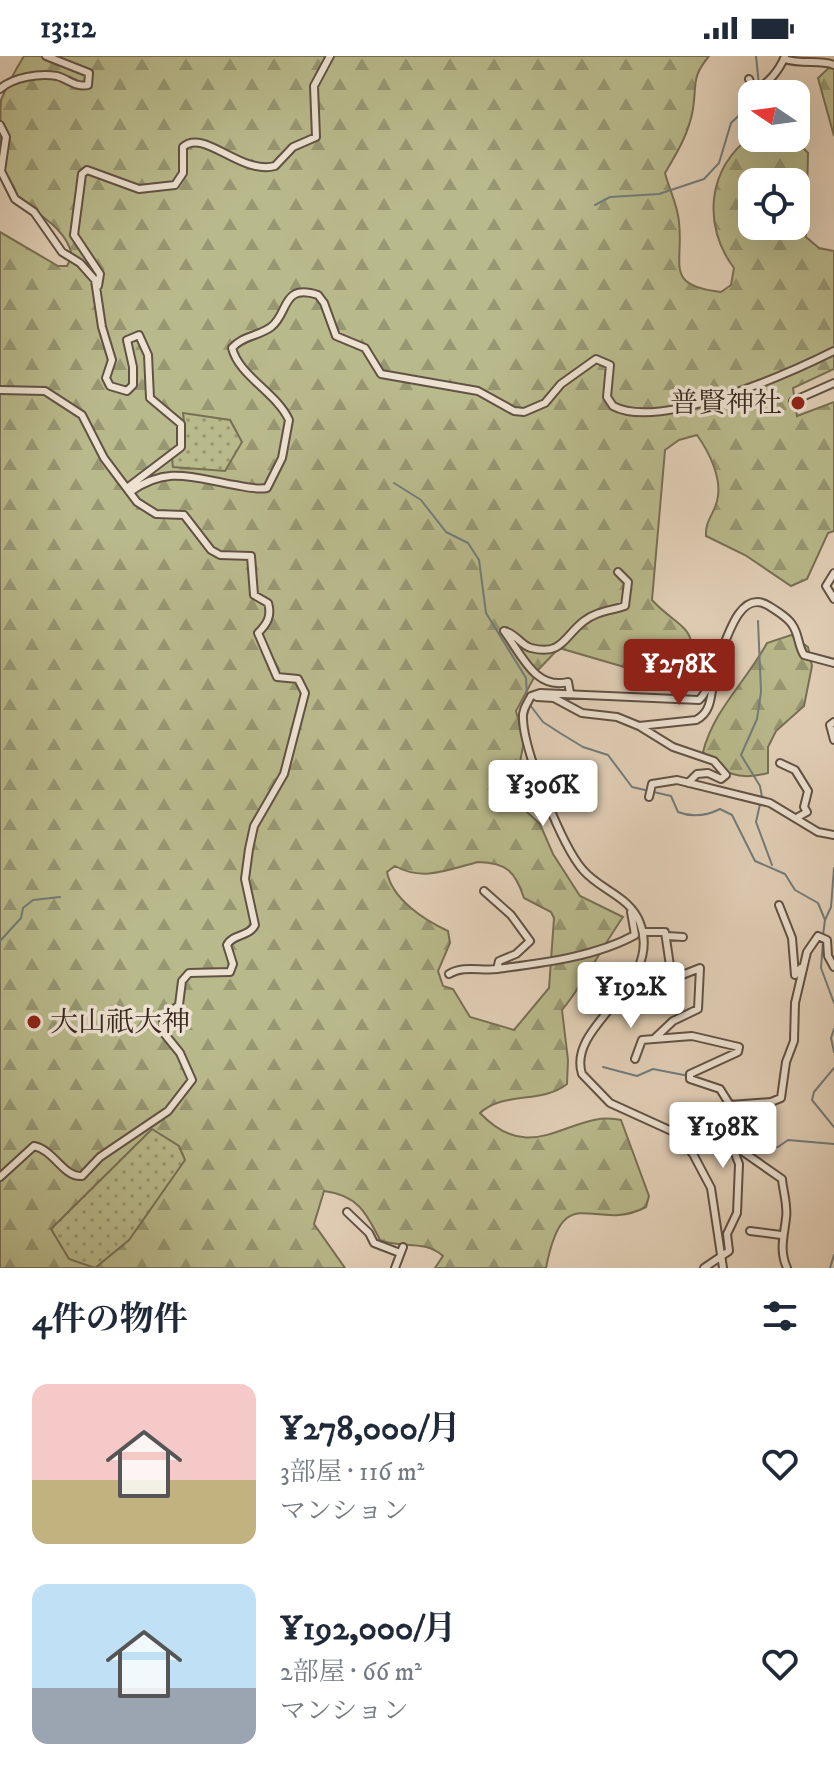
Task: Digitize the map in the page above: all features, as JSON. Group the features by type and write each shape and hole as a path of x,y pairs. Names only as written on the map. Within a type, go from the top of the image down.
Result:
{"street":[{"path":"0,89 16,80 49,75 81,87 88,85 89,73 46,56"},
{"path":"128,490 143,472 173,456 181,447 183,431 174,416 157,407 150,398 148,355 139,335 127,340 133,385 127,391 110,386 106,378 112,360 102,327 98,287 100,274 74,235 82,174 87,170 139,189 175,185 183,173 183,147 193,142 221,148 240,163 258,167 275,166 293,147 316,137 314,86 330,56"},
{"path":"749,79 758,89 785,57 796,64 822,61 834,65"},
{"path":"0,125 6,137 1,160 7,185 15,199 34,212 55,245 80,263 98,287"},
{"path":"128,490 149,479 170,474 251,489 267,488 282,458 289,420 278,402 237,360 232,348 273,326 288,299 298,294 318,295 336,336 365,348 381,374 478,391 514,411 524,412 545,403 561,384 596,359 610,365 607,397 613,406 649,414 732,393 834,351"},
{"path":"793,401 834,383"},
{"path":"0,390 45,391 82,415 104,458 148,511 184,515 211,550 220,555 251,556 254,595 268,603 271,611 265,626 258,633 266,654 277,677 298,679 305,693 284,774 254,826 249,849 245,879 255,925 252,930 229,941 227,945 233,964 230,972 225,975 193,972 185,977 179,1005 163,1018 163,1032 180,1053 192,1080 168,1111 100,1157 82,1176 72,1175 49,1153 34,1146 0,1177"},
{"path":"570,693 568,682 556,685 540,680 504,631 530,648 555,649 568,641 582,622 603,610 625,606 628,582 618,572"},
{"path":"834,573 826,586 834,599"},
{"path":"639,726 696,720 704,716 710,704 731,623 741,610 755,603 766,604 793,625 804,655 834,663"},
{"path":"531,696 570,693 699,700 714,681"},
{"path":"531,696 554,698 582,713 617,717 639,726 673,747 714,761 726,775 721,779 697,774 688,783"},
{"path":"531,696 524,708 523,722 569,854 586,874 631,908 643,932 639,969 581,1052 580,1068 610,1103 676,1133 693,1154 711,1188 723,1268"},
{"path":"834,722 830,725 834,740"},
{"path":"780,763 795,770 808,791 804,807 807,812 798,817"},
{"path":"649,793 660,781 688,783 761,801 798,817 818,832 834,835"},
{"path":"518,804 545,790"},
{"path":"484,891 511,915 530,941 516,954 499,961 497,969"},
{"path":"779,905 792,938 795,975 798,975 807,952 818,936 827,940 829,961 834,967"},
{"path":"449,974 458,969 497,969 605,949 635,933 631,908"},
{"path":"643,932 659,930 667,936 683,937"},
{"path":"654,1039 673,1021 699,1006 700,968 672,979 667,936"},
{"path":"730,1105 771,1102 781,1098 786,1062 794,1041 792,1016 807,952"},
{"path":"635,1059 642,1040 692,1036 740,1048 690,1076 720,1089 730,1105 726,1121 739,1164 737,1213 727,1234 729,1250 704,1268"},
{"path":"726,1121 739,1149 782,1179 787,1215 781,1235 782,1256 787,1268"},
{"path":"347,1212 369,1233 374,1243 401,1250 395,1268"},
{"path":"750,1231 781,1235"}],"green space":[{"path":"24,56 709,56 697,76 686,135 665,173 678,216 680,270 691,284 721,292 731,285 734,268 717,234 714,216 718,180 726,164 738,148 738,152 808,153 808,168 738,168 738,240 810,240 819,248 834,251 834,369 793,388 797,416 834,402 834,531 828,533 807,579 791,586 745,555 706,536 717,501 716,475 697,435 679,440 665,450 652,600 687,631 690,639 691,648 677,674 662,678 559,648 538,670 516,711 524,741 520,762 526,811 540,824 553,854 580,896 623,917 562,1010 568,1060 567,1084 546,1094 500,1102 480,1113 500,1129 518,1136 535,1137 586,1122 621,1120 649,1196 646,1207 627,1214 572,1215 562,1223 553,1240 546,1268 435,1268 443,1256 436,1251 380,1240 359,1206 345,1196 324,1191 314,1224 345,1268 0,1268 0,232 58,266 67,266 72,256 69,245 55,227 9,191 6,185 1,148 1,100","holes":["478,862 496,864 513,875 524,898 551,912 554,918 549,988 514,1030 470,1017 453,989 443,986 438,971 450,943 448,931 419,915 402,900 387,872 395,866 426,874"]},
{"path":"834,63 834,136 818,78"},
{"path":"183,413 230,420 242,442 225,471 173,467 172,458 182,448 185,438"},
{"path":"791,635 808,647 812,666 804,706 776,731 768,747 768,773 749,776 732,774 717,766 703,752 708,737 767,643"},
{"path":"152,1129 179,1146 185,1160 129,1240 95,1268 69,1259 51,1229"}],"waterway":[{"path":"756,56 758,80"},
{"path":"595,205 610,197 659,194 704,179 719,163 731,123 738,116"},
{"path":"394,483 421,500 446,532 468,543 479,560 486,613 526,678 527,697"},
{"path":"758,621 761,692 757,719 741,755 760,786 762,797"},
{"path":"530,705 543,722 560,733 583,747 608,755 632,787 671,796 678,812 684,814 699,815 720,809 732,815 755,861 785,874 795,890 818,903 825,920 823,935"},
{"path":"760,804 756,822 772,865"},
{"path":"825,920 831,907 834,868"},
{"path":"0,941 21,918 23,908 33,900 60,897"},
{"path":"823,941 821,968 834,1003"},
{"path":"834,1029 831,1038 834,1052"},
{"path":"603,1067 637,1076 653,1069 720,1086"},
{"path":"834,1068 814,1092 812,1100 834,1127"},
{"path":"725,1091 731,1100"},
{"path":"735,1107 770,1145 778,1147 788,1140 834,1144"},
{"path":"830,1268 834,1255"}],"place":[{"name":"普賢神社","path":"798,403"},
{"name":"大山祇大神","path":"34,1022"}]}
